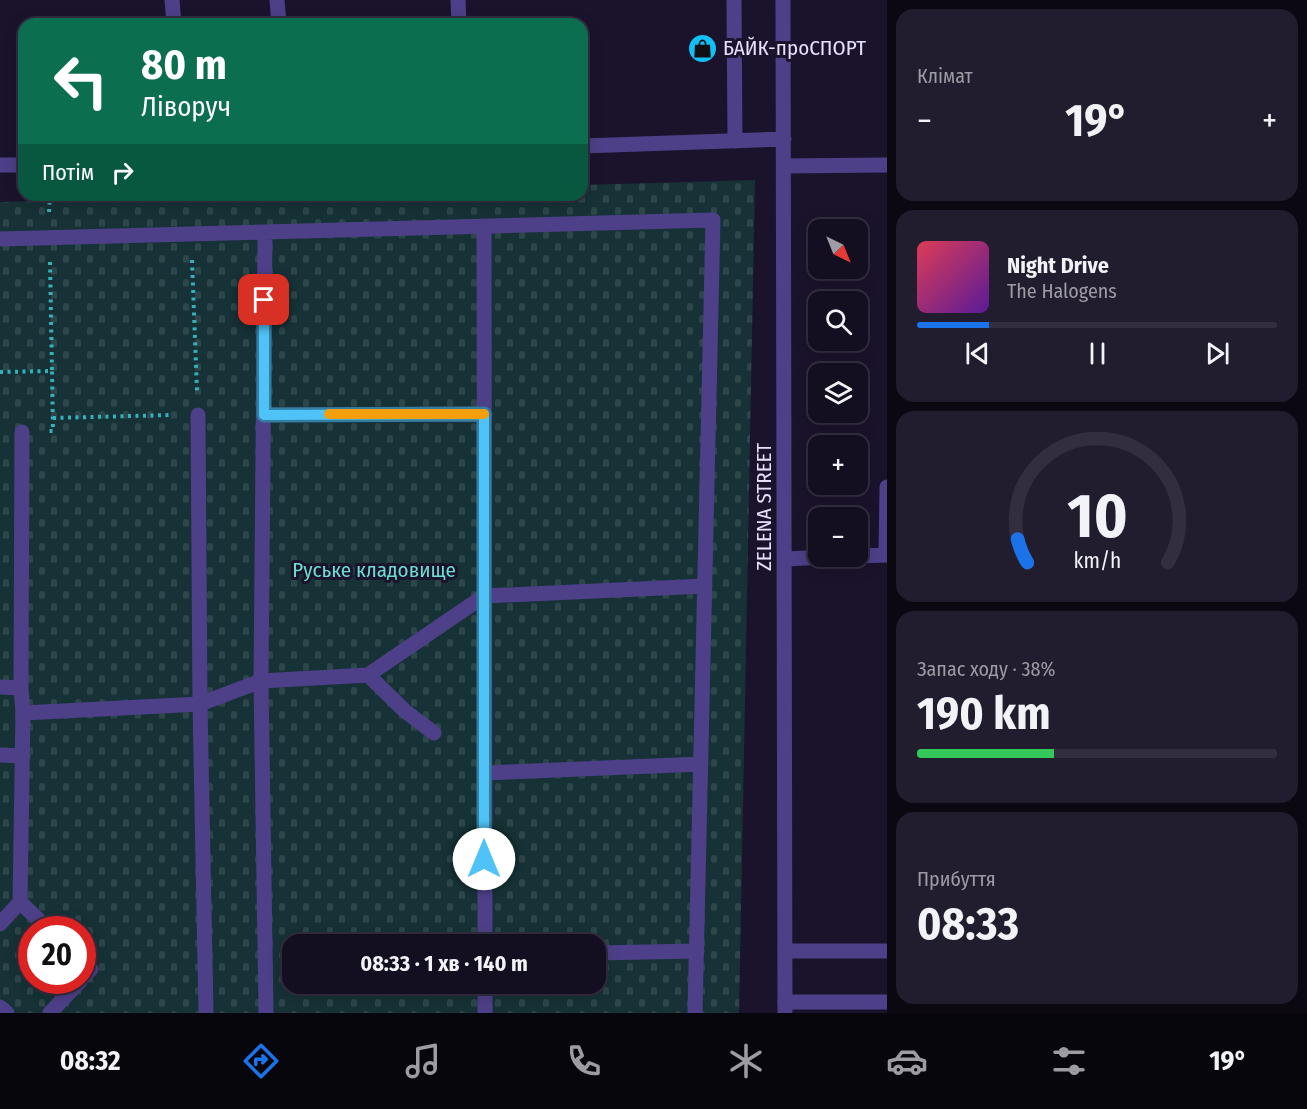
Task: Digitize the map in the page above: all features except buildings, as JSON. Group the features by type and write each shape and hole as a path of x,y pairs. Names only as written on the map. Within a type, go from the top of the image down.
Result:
{"street":[{"path":"172,0 174,18"},
{"path":"278,0 279,18"},
{"path":"458,0 459,18"},
{"path":"734,0 735,141"},
{"name":"ZELENA STREET","path":"783,0 785,1008"},
{"path":"588,146 784,139"},
{"path":"0,165 18,165"},
{"path":"784,166 887,165"},
{"path":"0,239 713,220 695,1013"},
{"path":"484,226 484,934"},
{"path":"265,232 261,681 266,1013"},
{"path":"264,415 484,414"},
{"path":"198,415 200,704 206,1013"},
{"path":"0,924 20,902 23,712 21,688 22,432"},
{"path":"868,556 886,555 887,487"},
{"path":"785,559 808,558"},
{"path":"23,712 200,704 261,681 368,675 484,596 705,586"},
{"path":"368,675 405,711 434,733"},
{"path":"0,687 21,688"},
{"path":"0,755 22,756"},
{"path":"484,772 701,764"},
{"path":"20,902 34,916"},
{"path":"606,953 697,951"},
{"path":"785,951 887,951"},
{"path":"50,1013 68,994"},
{"path":"484,994 484,1013"},
{"path":"785,1008 887,1002"},
{"path":"0,1007 7,1013"}],"path":[{"path":"50,201 53,431"},
{"path":"53,418 198,415 191,233"},
{"path":"0,372 52,371"}],"green space":[{"name":"Руське кладовище","path":"755,180 739,1013 0,1013 0,202 588,201 588,185"}],"slow traffic":[{"path":"329,414 484,414"}],"place":[{"name":"БАЙК-проСПОРТ","path":"702,48"}],"route":[{"path":"264,300 264,415 484,414 484,859"}]}
